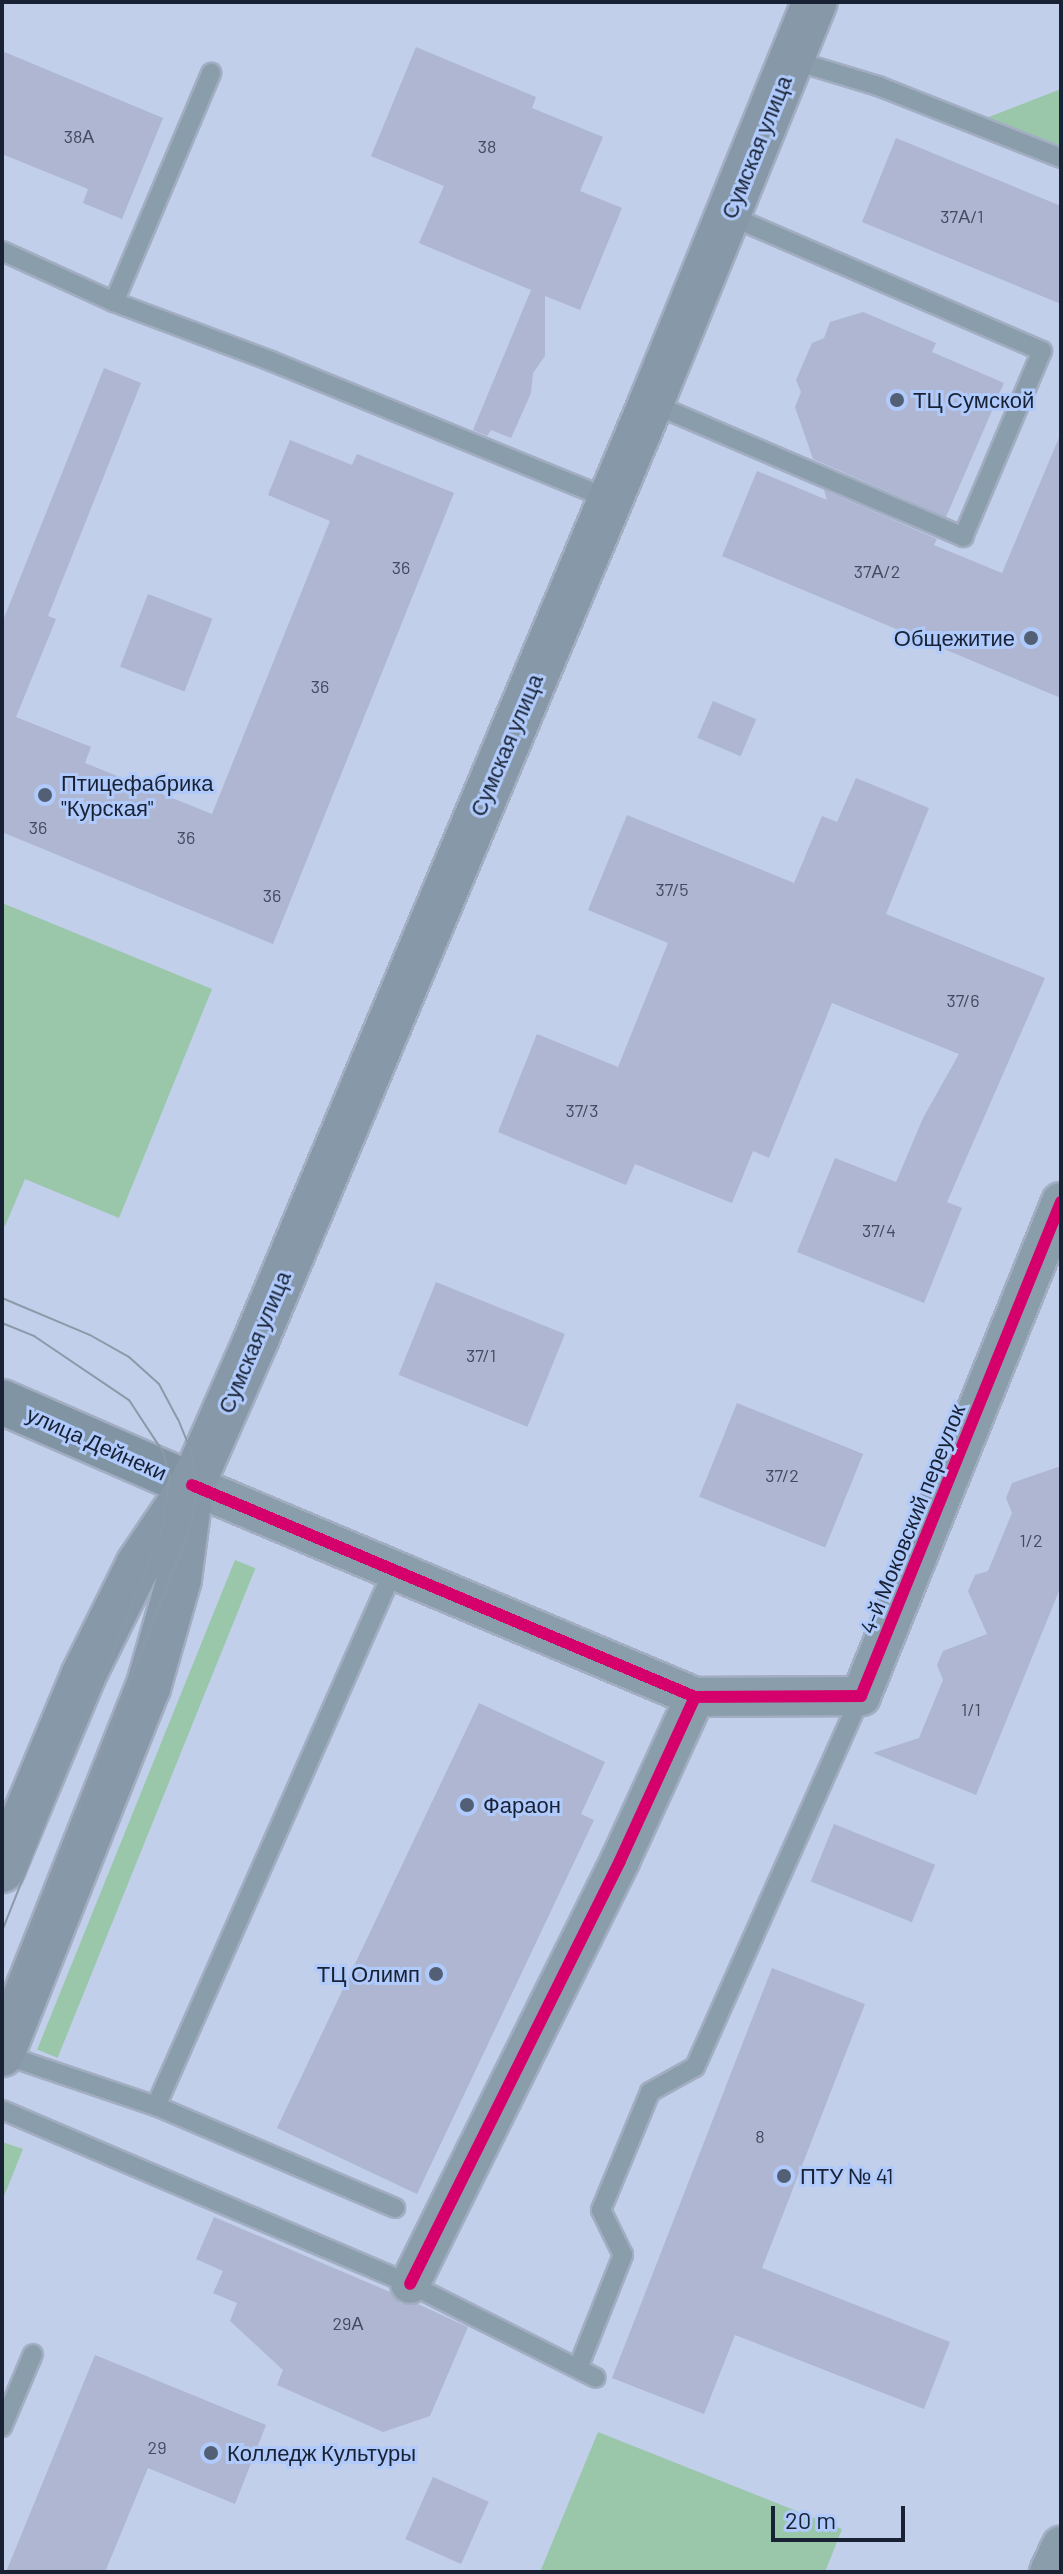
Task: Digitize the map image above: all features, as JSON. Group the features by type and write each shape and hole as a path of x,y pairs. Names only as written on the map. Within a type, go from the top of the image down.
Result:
{"main road":[{"name":"Сумская улица","path":"2,1870 89,1662 138,1565 192,1485 651,403 815,2"},
{"name":"улица Дейнеки","path":"2,1402 192,1485"},
{"name":"Сумская улица","path":"2,2054 148,1688 179,1579 192,1485"}],"street":[{"name":"4-й Моковский переулок","path":"861,1696 1061,1202"},
{"path":"192,1485 695,1697 861,1696"},
{"path":"410,2284 620,1861 695,1697"},
{"path":"1049,2572 1061,2546"}],"lane":[{"path":"792,60 878,86 1061,158"},
{"path":"114,302 211,73"},
{"path":"651,403 963,537 1042,351 728,215"},
{"path":"2,251 114,302 271,361 610,499"},
{"path":"156,2106 394,1569"},
{"path":"578,2368 623,2255 601,2210 650,2092 695,2067 861,1696"},
{"path":"2,2054 156,2106 395,2208"},
{"path":"2,2110 410,2284 596,2378"},
{"path":"2,2427 33,2354"}],"green space":[{"path":"1061,89 1061,152 981,120"},
{"path":"2,903 212,989 119,1218 25,1179 5,1226 2,1225"},
{"path":"235,1560 255,1568 58,2058 37,2050"},
{"path":"2,2142 23,2149 2,2201"},
{"path":"598,2432 842,2529 825,2572 540,2572"}],"building":[{"path":"416,47 536,97 532,108 603,137 580,191 622,208 580,310 545,296 545,356 533,373 531,393 511,438 491,430 487,436 473,430 531,290 419,243 444,186 371,156"},
{"path":"2,51 163,118 122,219 83,203 88,189 2,154"},
{"path":"896,138 1061,206 1061,304 862,222"},
{"name":"ТЦ Сумской","path":"863,312 936,343 932,352 1004,383 946,517 813,459 795,407 801,392 796,380 812,343 824,338 830,322"},
{"path":"104,368 141,383 48,616 56,619 16,717 91,747 85,763 212,814 330,521 268,495 290,440 352,465 357,454 454,493 273,944 2,832 2,623"},
{"path":"1061,433 1061,698 722,556 757,471 827,500 824,490 937,539 934,545 1002,573"},
{"path":"148,594 212,619 184,692 120,667"},
{"path":"713,701 756,719 741,756 697,738"},
{"path":"856,778 929,808 886,914 1045,978 947,1202 962,1208 924,1303 797,1252 835,1158 896,1182 923,1118 959,1054 832,1003 769,1158 753,1151 732,1203 635,1164 626,1185 498,1132 537,1034 618,1067 668,943 588,910 627,815 794,883 822,816 837,822"},
{"path":"436,1282 565,1334 527,1427 399,1375"},
{"path":"737,1403 863,1454 825,1548 699,1497"},
{"path":"1061,1466 1061,1586 976,1795 873,1753 919,1738 943,1680 937,1665 943,1651 987,1634 968,1591 975,1575 988,1571 1012,1513 1006,1498 1012,1483"},
{"name":"ТЦ Олимп","path":"479,1703 605,1762 581,1814 594,1820 417,2194 277,2128"},
{"path":"834,1824 935,1865 912,1922 811,1881"},
{"path":"772,1968 865,2004 762,2268 950,2342 924,2409 735,2335 704,2414 612,2378"},
{"path":"214,2217 390,2292 401,2304 418,2304 468,2327 430,2416 383,2432 277,2385 283,2370 230,2321 237,2303 213,2293 223,2271 196,2259"},
{"path":"95,2355 266,2425 235,2504 148,2468 105,2572 6,2572"},
{"path":"433,2477 489,2502 461,2564 405,2539"}],"tram line":[{"path":"2,1298 90,1335 129,1357 159,1384 191,1451 195,1476 195,1506 186,1539 2,2000"},
{"path":"2,1323 34,1336 129,1400 163,1452 170,1476 162,1529 2,1931"}],"cycle path":[{"path":"695,1697 861,1696 1061,1202"},
{"path":"192,1485 695,1697 620,1861 410,2284"}],"place":[{"name":"ТЦ Сумской","path":"897,400"},
{"name":"Общежитие","path":"1031,638"},
{"name":"Птицефабрика \"Курская\"","path":"45,795"},
{"name":"Фараон","path":"467,1805"},
{"name":"ТЦ Олимп","path":"436,1974"},
{"name":"ПТУ № 41","path":"784,2176"},
{"name":"Колледж Культуры","path":"211,2453"}]}
